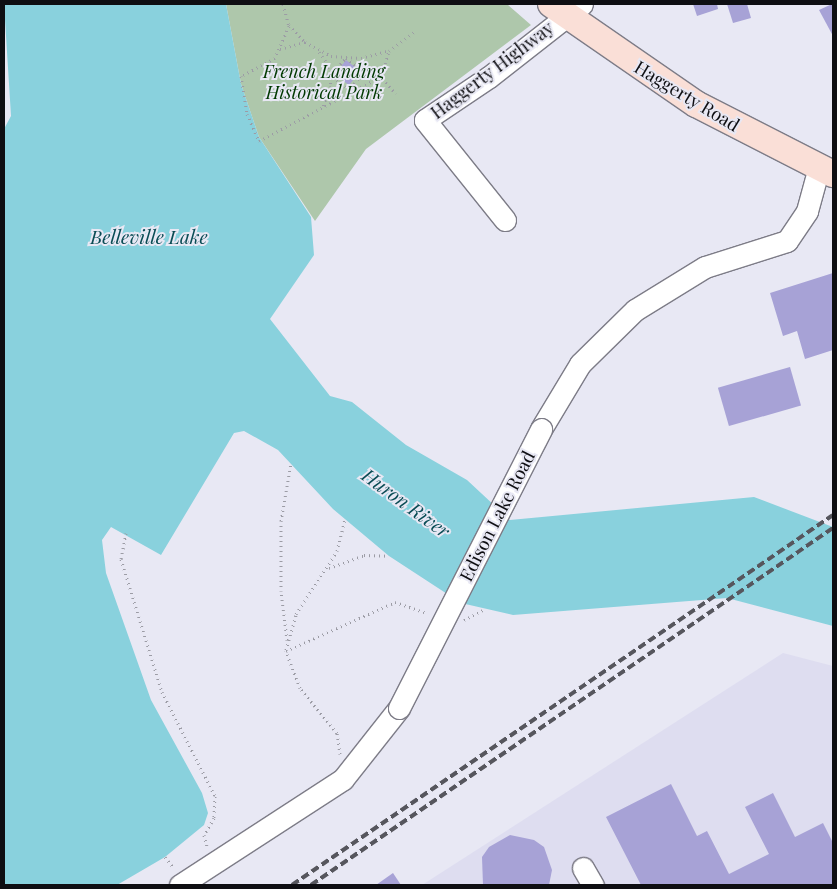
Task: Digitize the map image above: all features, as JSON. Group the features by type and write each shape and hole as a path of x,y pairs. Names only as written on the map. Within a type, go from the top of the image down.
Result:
{"main road":[{"name":"Haggerty Road","path":"566,8 696,104 826,170"}],"street":[{"name":"Haggerty Highway","path":"505,220 425,120 489,77 566,8"},
{"name":"Edison Lake Road","path":"180,885 343,779 399,708 542,429 580,364 635,310 705,266 787,241 807,211 826,170"}],"path":[{"path":"283,4 288,25 280,50 275,58 241,76 247,114 259,141 379,75 389,51"},
{"path":"288,25 305,42 319,52 346,58 389,51 414,32"},
{"path":"280,50 305,42"},
{"path":"319,52 330,75 348,90 364,71 346,58"},
{"path":"323,107 330,75 346,58"},
{"path":"379,75 396,94"},
{"path":"291,463 282,520 281,591 287,640 286,651 300,688 337,733 343,779"},
{"path":"287,640 296,614 328,568 345,518"},
{"path":"126,534 121,559 162,692 215,796 214,818 204,835 214,863"},
{"path":"328,568 364,555 389,556"},
{"path":"286,651 395,602 437,616"},
{"path":"459,623 485,609"}],"shaded area":[{"path":"783,653 833,666 833,885 422,885"}],"green space":[{"name":"French Landing Historical Park","path":"226,4 507,4 531,25 366,149 315,221 259,137 241,84"}],"water":[{"name":"Belleville Lake","path":"4,4 226,4 241,84 259,137 311,217 314,255 270,319 330,396 352,402 406,445 467,480 510,520 754,497 833,527 833,626 727,598 513,615 461,603 389,556 333,509 278,450 244,431 234,433 161,555 111,527 102,540 106,573 151,700 202,793 208,813 204,825 165,857 117,885 4,885 4,129 11,116"}],"building":[{"path":"693,4 717,4 718,9 697,16"},
{"path":"727,4 747,4 751,18 733,23"},
{"path":"833,4 833,36 819,10"},
{"path":"346,60 360,71 349,85 335,74"},
{"path":"833,273 833,350 805,359 797,331 783,336 770,293"},
{"path":"790,367 801,405 729,426 718,388"},
{"path":"671,784 697,836 707,831 729,874 769,854 745,807 773,793 795,837 823,823 833,843 833,885 641,885 606,817"},
{"path":"510,835 534,840 544,847 552,870 549,885 483,885 482,857 489,847"},
{"path":"393,873 401,885 376,885"}],"railway":[{"path":"292,885 833,515"},
{"path":"311,885 833,528"}],"water label":[{"name":"Huron River","path":"406,503"}]}
